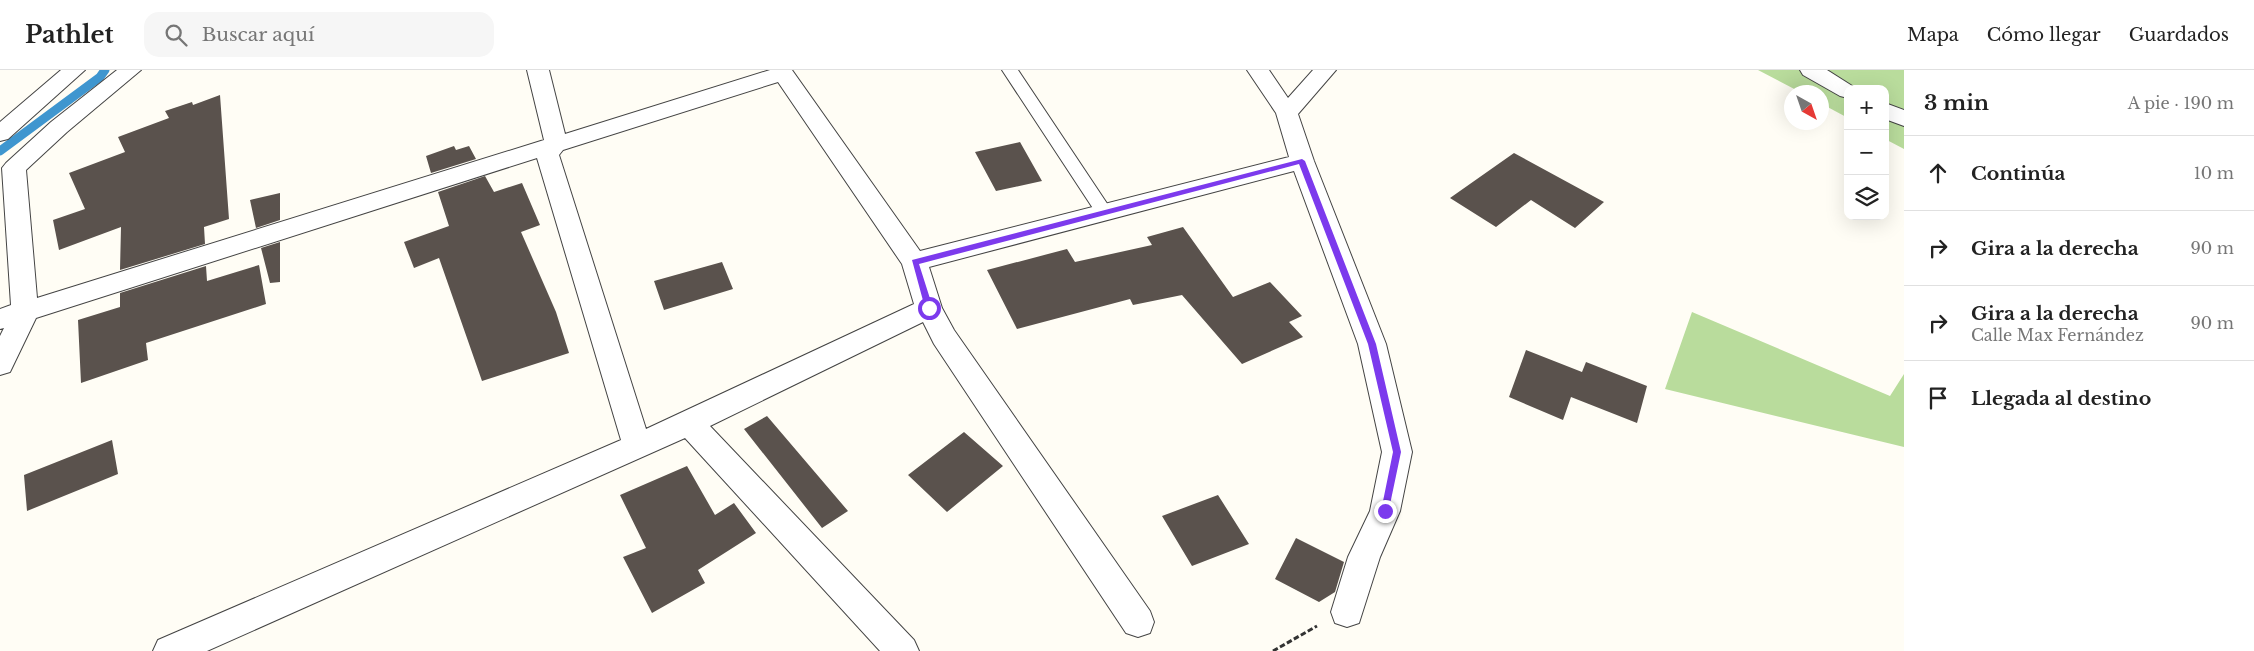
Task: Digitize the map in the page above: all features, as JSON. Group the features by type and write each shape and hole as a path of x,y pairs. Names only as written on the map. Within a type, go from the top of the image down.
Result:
{"street":[{"path":"0,134 74,70"},
{"path":"0,364 25,312 14,168 59,127 130,70"},
{"path":"538,70 556,143 548,154 637,445"},
{"path":"1258,70 1287,113 1302,161 1372,344 1397,452 1385,511 1364,557 1347,612"},
{"path":"1287,113 1325,70"},
{"path":"1811,70 1844,89"},
{"path":"0,319 782,71 914,262 929,308 944,337 1138,622"},
{"path":"1889,112 1904,119"},
{"path":"914,262 1302,161"},
{"path":"170,651 689,423 929,308"},
{"path":"689,423 902,651"}],"lane":[{"path":"1010,70 1104,212"}],"path":[{"path":"1273,651 1325,620 1347,612"}],"green space":[{"path":"1758,70 1904,70 1904,149 1889,141 1889,85 1844,85 1844,116 1829,108 1829,85 1787,85"},
{"path":"1692,312 1890,396 1904,374 1904,447 1665,389"}],"building":[{"path":"220,95 229,219 204,227 205,244 120,270 121,227 59,250 53,220 85,209 69,173 125,152 118,137 169,118 165,111 192,102 193,105"},
{"path":"1020,142 1042,181 996,191 975,152"},
{"path":"454,146 456,150 469,146 476,159 431,173 426,156"},
{"path":"1514,153 1604,202 1575,228 1531,200 1496,227 1450,198"},
{"path":"485,176 494,192 522,183 540,225 521,232 556,312 569,353 482,381 439,258 414,268 404,242 449,226 438,192"},
{"path":"280,193 280,220 256,228 250,200"},
{"path":"1183,227 1233,297 1270,282 1302,316 1289,322 1303,337 1242,364 1182,295 1133,305 1130,299 1017,329 987,270 1067,249 1075,262 1152,245 1147,237"},
{"path":"280,242 280,282 270,283 261,248"},
{"path":"722,262 733,289 664,310 654,281"},
{"path":"259,265 266,304 146,343 148,360 81,383 78,320 120,307 120,293 206,266 207,281"},
{"path":"1526,350 1582,372 1586,362 1647,386 1637,423 1571,397 1563,420 1509,397"},
{"path":"767,416 848,511 822,528 744,429"},
{"path":"964,432 1003,466 947,512 908,475"},
{"path":"112,440 118,474 27,511 24,475"},
{"path":"687,466 715,515 734,503 756,533 698,570 705,583 652,613 623,557 646,548 620,495"},
{"path":"1218,495 1249,544 1192,566 1162,516"},
{"path":"1296,538 1344,562 1335,592 1319,602 1275,579"}],"waterway":[{"path":"0,151 100,77 105,70"}],"route":[{"path":"929,308 914,262 1302,161 1372,344 1397,452 1385,511"}]}
